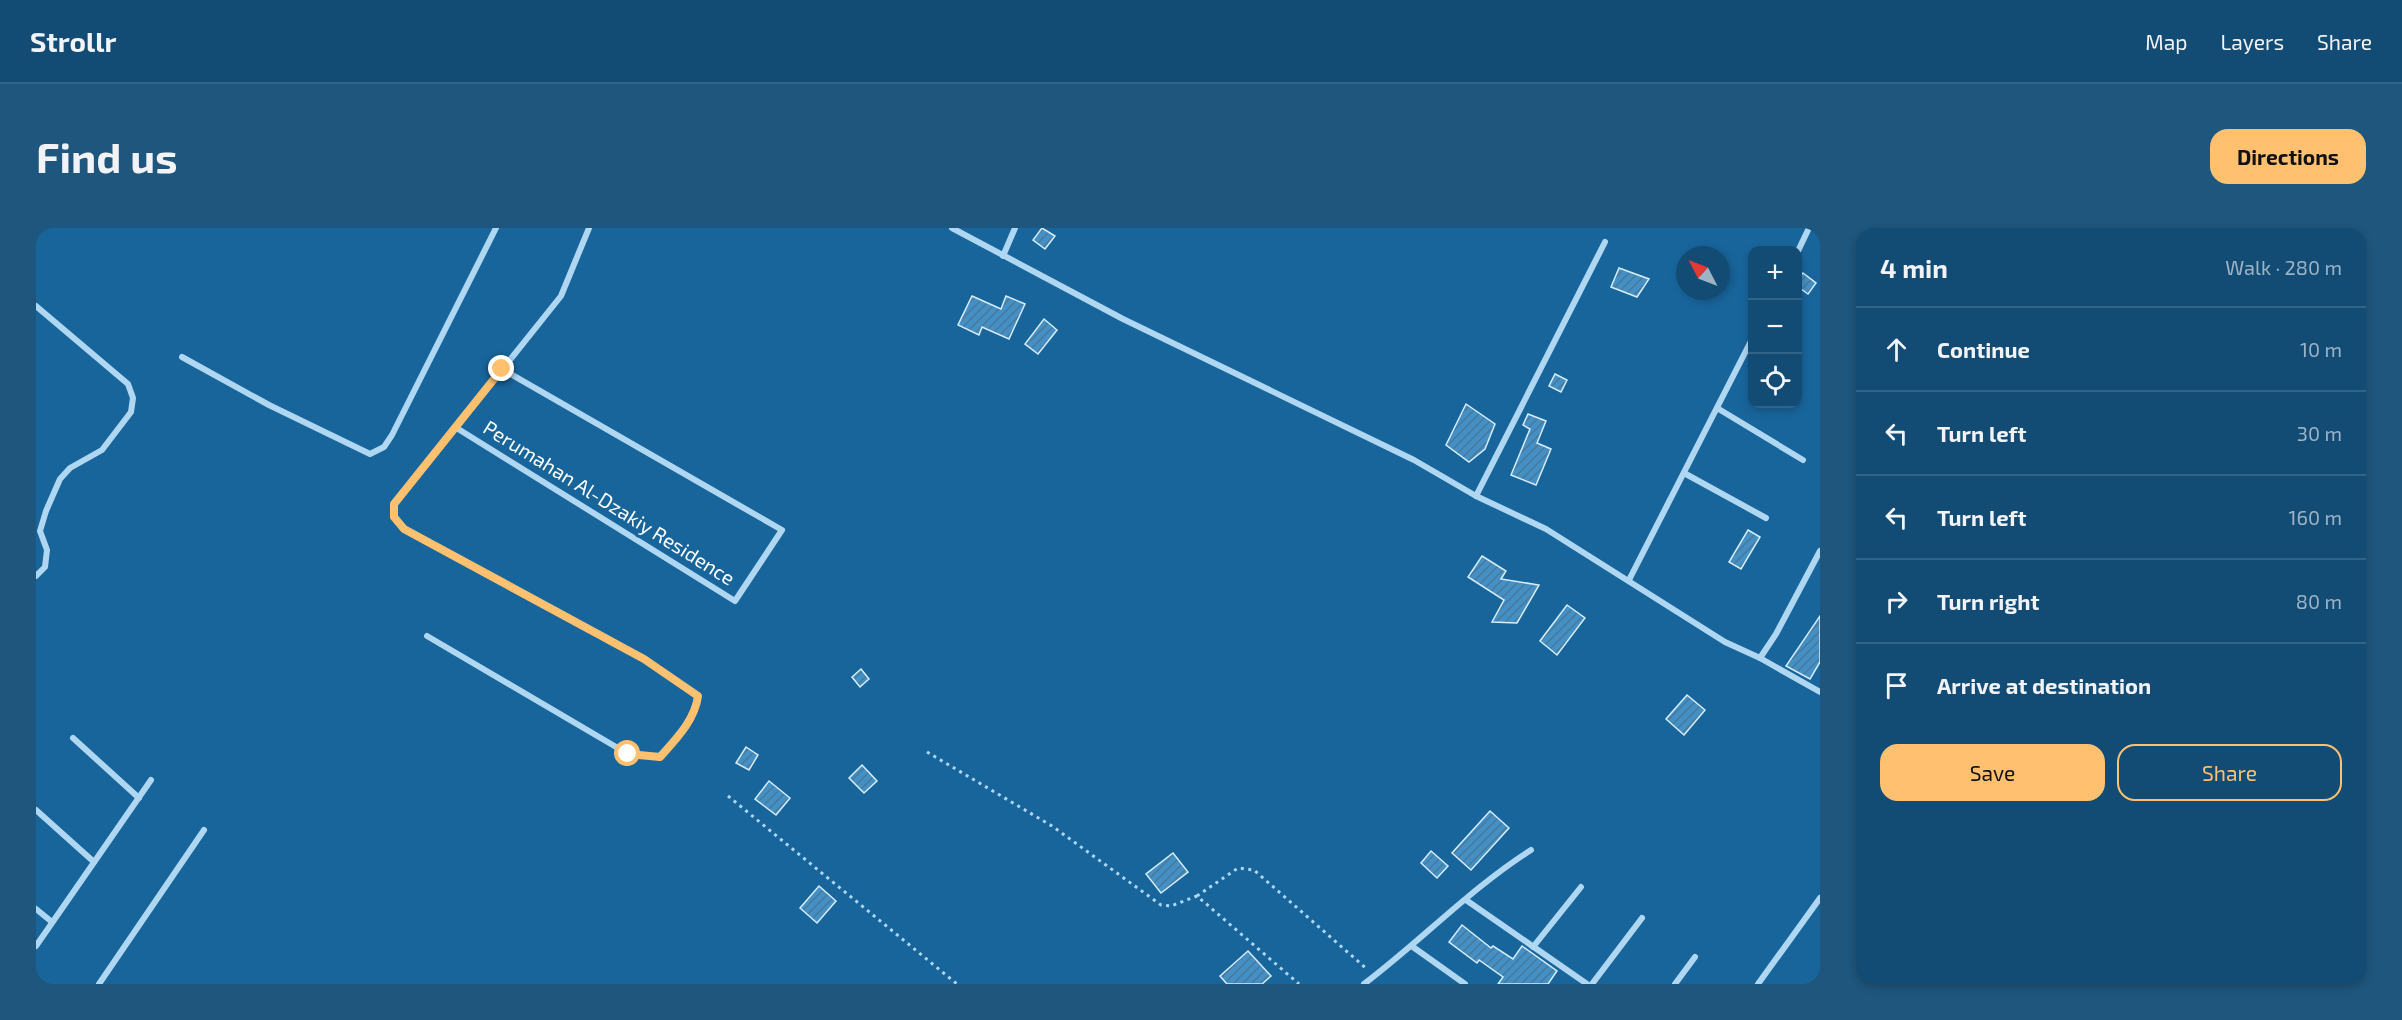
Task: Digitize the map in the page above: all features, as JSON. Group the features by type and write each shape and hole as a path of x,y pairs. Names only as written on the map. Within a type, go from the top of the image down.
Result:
{"street":[{"path":"182,357 269,405 370,454 384,447 392,435 496,228"},
{"path":"428,636 628,754 660,757 677,738 697,707 698,696 644,659 404,529 394,517 394,504 561,296 589,228"},
{"path":"952,228 1123,319 1414,460 1476,496 1546,529 1725,642 1761,658 1820,692"},
{"path":"1002,256 1015,228"},
{"path":"1800,246 1809,228"},
{"path":"1476,496 1605,242"},
{"path":"36,306 128,384 133,398 131,412 102,450 70,468 60,479 40,531 47,550 45,567 36,576"},
{"path":"1629,580 1748,347"},
{"name":"Perumahan Al-Dzakiy Residence","path":"455,427 735,601 782,530 502,369"},
{"path":"1717,408 1803,460"},
{"path":"1684,473 1766,518"},
{"path":"1761,658 1820,551"},
{"path":"73,738 139,798"},
{"path":"36,946 151,780"},
{"path":"36,810 94,862"},
{"path":"99,984 204,830"},
{"path":"1364,984 1513,862 1532,850"},
{"path":"1533,947 1581,887"},
{"path":"1758,984 1820,898"},
{"path":"1466,900 1587,984"},
{"path":"36,909 52,922"},
{"path":"1592,984 1642,918"},
{"path":"1413,946 1465,984"},
{"path":"1675,984 1695,957"}],"path":[{"path":"927,752 1052,826 1161,905 1171,906 1197,896 1238,868 1254,870 1375,976"},
{"path":"728,796 957,984"},
{"path":"1197,896 1299,984"}],"building":[{"path":"1042,228 1055,236 1045,249 1033,240"},
{"path":"1619,268 1649,279 1637,297 1611,287"},
{"path":"1802,274 1816,283 1808,294 1802,290"},
{"path":"972,296 1001,309 1006,296 1025,304 1009,339 982,327 979,335 958,325"},
{"path":"1044,319 1057,330 1038,354 1025,344"},
{"path":"1555,374 1567,380 1561,392 1549,386"},
{"path":"1466,404 1495,424 1485,449 1469,462 1446,445"},
{"path":"1528,414 1546,421 1537,443 1551,449 1536,485 1511,475 1530,429 1523,425"},
{"path":"1748,530 1760,537 1741,569 1729,562"},
{"path":"1482,556 1506,571 1501,579 1539,585 1517,623 1492,622 1504,600 1468,577"},
{"path":"1567,605 1585,618 1557,655 1540,641"},
{"path":"1820,616 1820,662 1810,679 1786,666"},
{"path":"861,669 869,679 860,687 852,677"},
{"path":"1687,695 1705,710 1684,735 1666,719"},
{"path":"746,747 758,755 749,770 736,763"},
{"path":"862,765 877,781 864,793 849,778"},
{"path":"769,781 790,798 776,815 755,799"},
{"path":"1490,811 1509,828 1471,870 1452,853"},
{"path":"1431,851 1448,866 1437,878 1421,863"},
{"path":"1173,853 1188,872 1161,893 1146,874"},
{"path":"819,886 836,901 817,923 800,908"},
{"path":"1462,925 1491,948 1493,946 1513,959 1522,946 1557,971 1548,984 1498,984 1503,977 1479,960 1477,963 1449,942"},
{"path":"1248,951 1271,976 1262,984 1227,984 1220,976"}],"route":[{"path":"502,369 394,504 394,517 404,529 644,659 698,696 697,707 688,722 660,757 628,754"}]}
